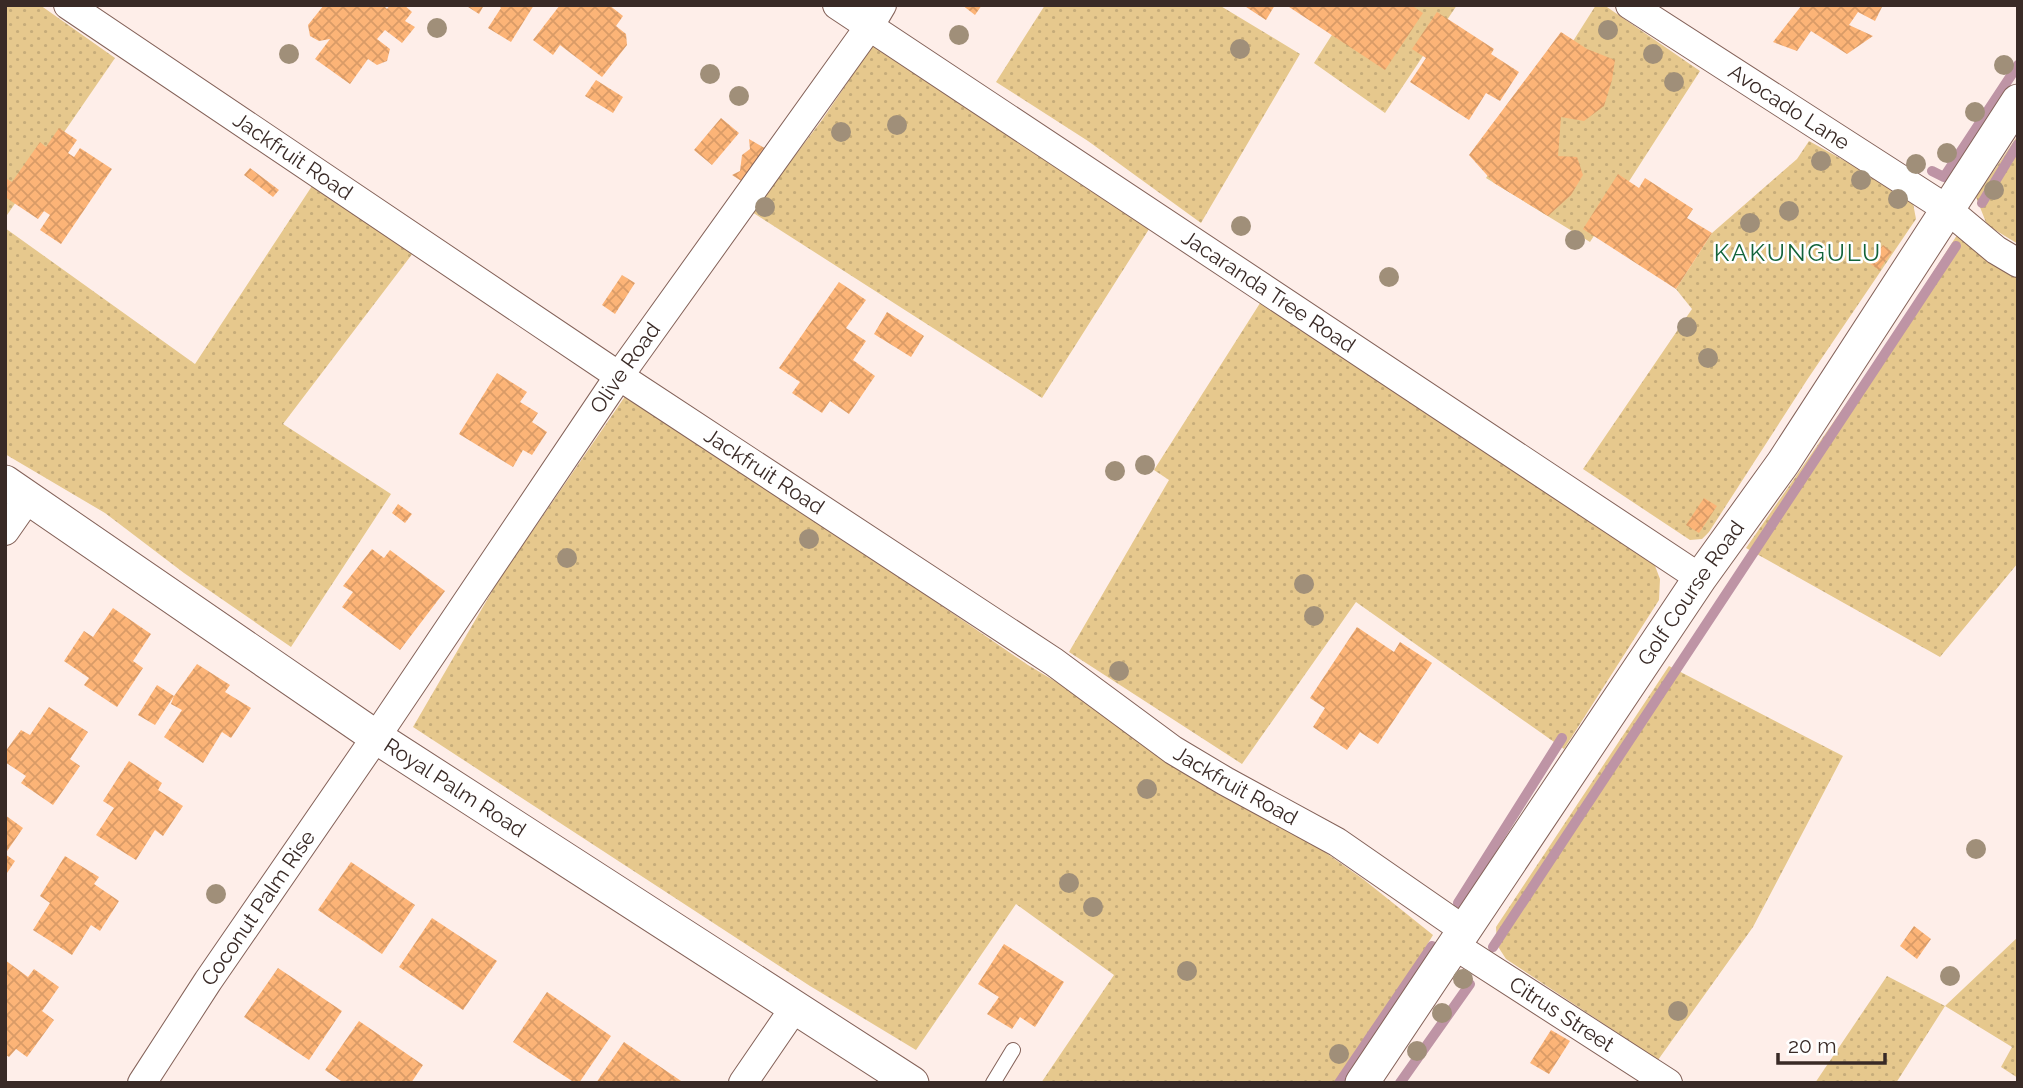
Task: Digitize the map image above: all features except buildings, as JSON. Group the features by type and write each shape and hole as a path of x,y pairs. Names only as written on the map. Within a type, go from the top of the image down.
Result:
{"street":[{"name":"Jackfruit Road","path":"68,5 619,376 1054,662 1174,750 1337,842 1459,937"},
{"name":"Jacaranda Tree Road","path":"837,5 876,16 1700,578"},
{"name":"Avocado Lane","path":"1630,5 1947,209 1996,250 2018,263"},
{"name":"Olive Road","path":"376,737 619,376 876,16"},
{"name":"Golf Course Road","path":"1362,1083 1700,578 1783,463 2018,101"},
{"name":"Royal Palm Road","path":"17,490 376,737 912,1083"},
{"path":"5,531 17,490"},
{"name":"Coconut Palm Rise","path":"142,1083 208,981 376,737"},
{"name":"Citrus Street","path":"1459,937 1668,1083"},
{"path":"743,1083 795,1007"}],"lane":[{"path":"993,1083 1013,1050"}],"shaded area":[{"path":"5,5 40,5 115,58 5,218"},
{"path":"1045,5 1219,5 1300,54 1201,223 1088,141 996,82"},
{"path":"1351,5 1457,5 1385,113 1314,63"},
{"path":"1596,5 1604,5 1700,71 1590,242 1486,178"},
{"path":"873,45 1151,226 1042,398 752,212 822,120"},
{"path":"2018,135 2018,244 1987,225 1976,197"},
{"path":"1809,141 1912,198 1916,219 1807,380 1709,532 1702,539 1690,540 1583,469 1692,309 1676,289 1712,233 1797,159"},
{"path":"312,186 413,253 283,424 391,494 291,647 184,573 105,513 5,454 5,228 195,364"},
{"path":"1959,232 2018,276 2018,563 1940,657 1746,548 1880,355"},
{"path":"1262,300 1652,558 1660,579 1659,600 1564,749 1356,602 1242,764 1069,652 1169,480 1154,470"},
{"path":"626,395 795,505 1028,665 1238,791 1363,879 1433,935 1344,1083 1041,1083 1114,975 1016,904 916,1050 810,986 413,727 498,581"},
{"path":"1669,666 1843,756 1753,927 1658,1060 1506,959 1497,945 1496,927"},
{"path":"2018,937 2018,1078 2001,1067 2012,1047 1945,1006"},
{"path":"1887,976 1945,1006 1896,1083 1815,1083"}],"waterway":[{"path":"1932,171 1944,177 2018,65"},
{"path":"1982,203 2018,144"},
{"path":"1493,947 1956,246"},
{"path":"1458,903 1562,738"},
{"path":"1339,1083 1432,946"},
{"path":"1400,1083 1470,984"}],"district":[{"name":"KAKUNGULU","path":"1798,253"}]}
